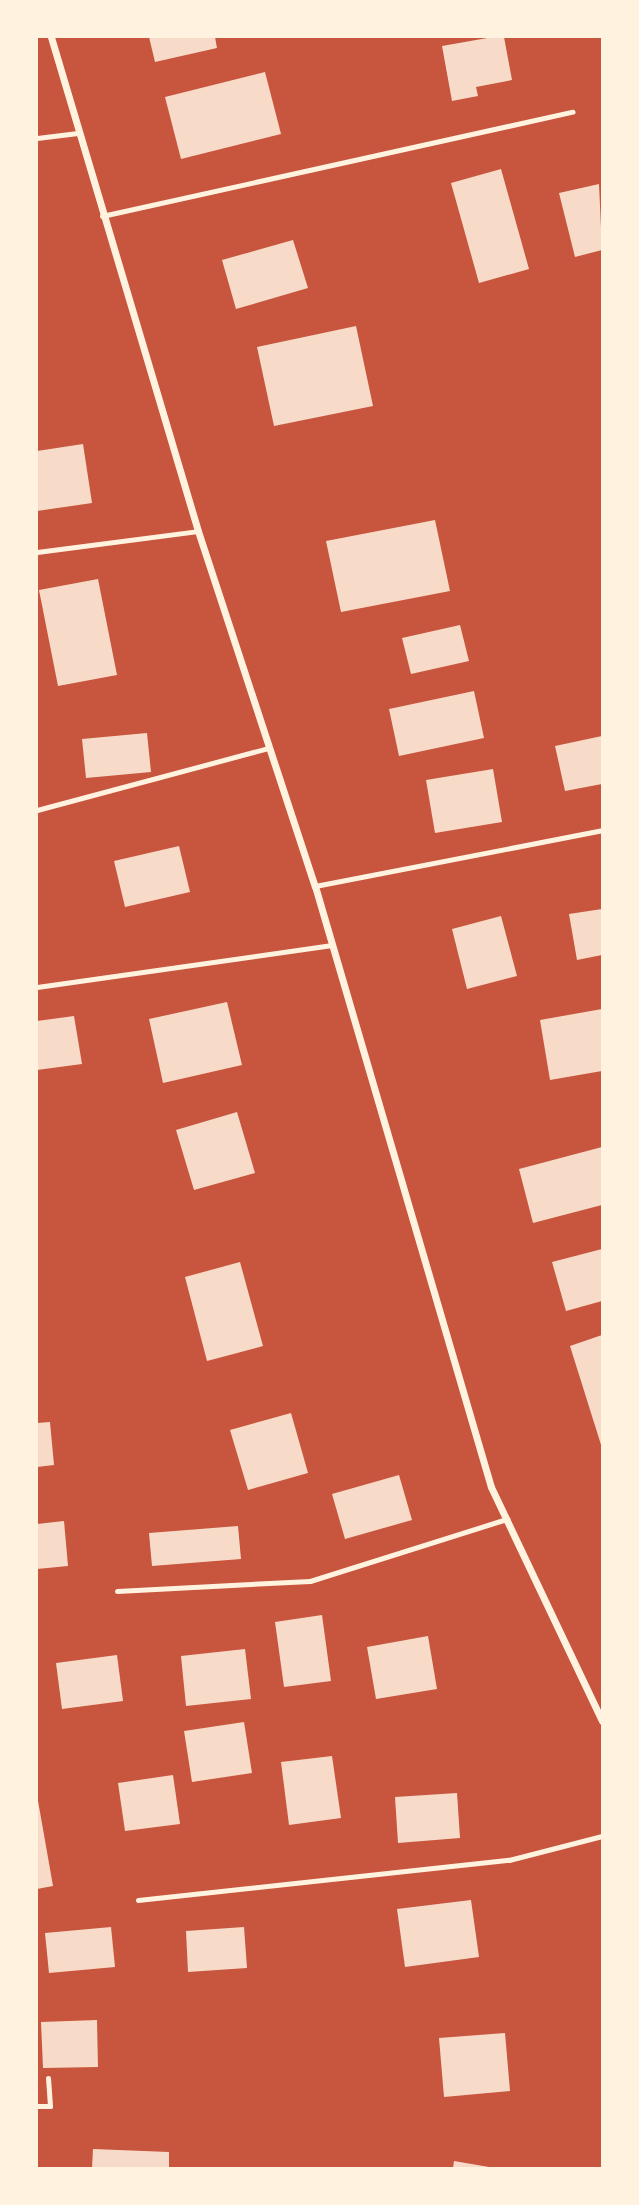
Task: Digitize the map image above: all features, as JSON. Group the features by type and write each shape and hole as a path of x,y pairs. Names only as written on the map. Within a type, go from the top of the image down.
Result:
{"street":[{"path":"51,37 102,216 198,531 315,886 491,1487 602,1721"}],"lane":[{"path":"102,216 573,112"},
{"path":"37,138 78,133"},
{"path":"37,552 198,531"},
{"path":"37,810 269,748"},
{"path":"315,886 602,830"},
{"path":"37,987 332,945"},
{"path":"117,1591 310,1581 507,1519"},
{"path":"138,1900 509,1860 602,1836"},
{"path":"37,2106 50,2106 48,2078"}],"building":[{"path":"149,37 215,37 217,48 155,62"},
{"path":"504,37 512,80 476,87 478,96 452,101 442,46"},
{"path":"265,72 281,134 181,159 165,97"},
{"path":"501,169 529,269 479,283 451,183"},
{"path":"599,184 602,250 575,257 559,193"},
{"path":"293,240 308,288 236,309 222,260"},
{"path":"356,326 373,406 274,426 257,347"},
{"path":"83,444 92,503 37,511 37,451"},
{"path":"435,520 450,591 341,612 326,541"},
{"path":"98,579 117,675 58,686 39,590"},
{"path":"460,625 469,661 411,674 402,638"},
{"path":"474,691 484,738 399,756 389,709"},
{"path":"147,733 151,772 86,778 82,739"},
{"path":"602,736 602,784 565,791 555,746"},
{"path":"493,769 502,822 435,833 426,780"},
{"path":"179,846 190,892 125,907 114,861"},
{"path":"602,909 602,955 577,960 569,914"},
{"path":"501,916 517,976 467,989 452,929"},
{"path":"227,1002 242,1065 163,1083 149,1019"},
{"path":"602,1009 602,1071 550,1080 540,1020"},
{"path":"74,1016 82,1064 37,1070 37,1021"},
{"path":"237,1112 255,1173 194,1190 176,1130"},
{"path":"602,1147 602,1205 533,1223 519,1169"},
{"path":"602,1249 602,1301 566,1311 552,1262"},
{"path":"240,1262 263,1346 207,1361 185,1277"},
{"path":"602,1335 602,1448 570,1346"},
{"path":"291,1413 308,1473 248,1490 230,1430"},
{"path":"50,1422 54,1465 37,1467 37,1423"},
{"path":"399,1475 412,1520 345,1539 332,1494"},
{"path":"64,1521 68,1566 37,1569 37,1524"},
{"path":"238,1526 241,1559 152,1566 149,1533"},
{"path":"322,1615 331,1681 284,1687 275,1622"},
{"path":"428,1636 437,1689 376,1699 367,1647"},
{"path":"245,1649 251,1699 186,1706 181,1656"},
{"path":"117,1655 123,1701 62,1709 56,1663"},
{"path":"244,1722 252,1773 192,1782 184,1731"},
{"path":"332,1756 341,1818 289,1825 281,1762"},
{"path":"173,1775 180,1824 125,1831 118,1783"},
{"path":"457,1793 460,1838 398,1843 395,1797"},
{"path":"37,1795 53,1886 37,1889"},
{"path":"471,1900 479,1957 405,1967 397,1909"},
{"path":"111,1927 115,1967 49,1973 45,1933"},
{"path":"244,1927 247,1968 188,1972 186,1931"},
{"path":"97,2020 98,2067 43,2068 41,2022"},
{"path":"505,2033 510,2091 444,2097 439,2038"},
{"path":"93,2149 169,2152 169,2168 92,2168"},
{"path":"454,2161 489,2167 489,2168 453,2168"}]}
